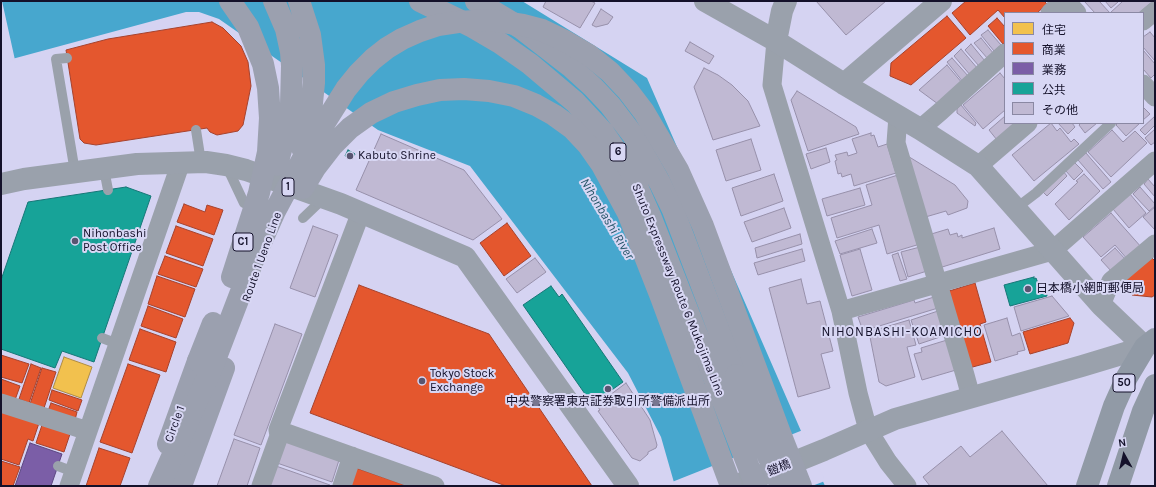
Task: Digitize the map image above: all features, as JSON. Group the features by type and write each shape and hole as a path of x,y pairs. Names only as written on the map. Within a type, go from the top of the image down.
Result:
{"highway":[{"name":"C1","path":"172,486 198,383 259,193 268,152 270,104 263,64 248,27 230,1"},
{"name":"C1","path":"198,361 267,175 275,136 276,118 274,89 268,62 258,35 236,1"},
{"name":"Route 1 Ueno Line","path":"198,361 262,207 281,152 287,128 292,85 290,52 286,29 274,1"},
{"name":"Route 1 Ueno Line","path":"181,486 301,151 308,124 314,84 313,51 307,23 299,1"},
{"name":"Shuto Expressway Route 6 Mukojima Line","path":"420,1 471,26 500,43 530,64 575,102 603,132 614,147 639,190 651,218 756,486"},
{"name":"Shuto Expressway Route 6 Mukojima Line","path":"476,1 521,28 565,62 592,87 621,118 645,155 673,210 759,434 781,486"},
{"path":"159,486 213,365 254,258 275,210 307,151 346,89 373,59 402,39 438,25 490,20 523,25 542,30 589,55 610,72 628,91 644,112 678,170 703,226 801,486"},
{"path":"224,368 284,222 315,168 332,146 350,128 371,113 394,102 417,94 440,90 464,89 489,91 514,96 536,105 554,115 572,128 588,145 602,164 615,186 628,213 658,290 731,486"},
{"name":"Circle 1","path":"153,486 198,361"}],"main road":[{"name":"50","path":"1087,486 1114,406 1127,377 1152,346"},
{"name":"50","path":"1118,486 1143,412 1155,386"}],"street":[{"path":"705,1 776,40 844,84 920,128 978,166 1101,305 1152,346"},
{"path":"786,1 782,11 776,40 772,85 841,311 858,393 868,430 888,462 907,486"},
{"path":"844,84 940,1"},
{"path":"1051,12 1063,1"},
{"path":"1066,1 1076,12"},
{"path":"1144,20 1155,11"},
{"path":"920,128 942,111 1004,55"},
{"path":"898,116 896,143 971,397"},
{"path":"978,166 1027,124"},
{"path":"841,311 1052,251 1155,161"},
{"path":"67,475 88,431 110,341 192,162"},
{"path":"1,184 24,179 75,172 106,179 137,164 192,162 226,165 246,170 361,212 465,257 628,486"},
{"path":"261,486 279,436 278,430 361,212"},
{"path":"1101,305 1111,281 1155,244"},
{"name":"鎧橋","path":"735,486 895,419 1152,346"},
{"path":"1,403 88,431"},
{"path":"278,430 435,486"},
{"path":"342,486 352,456"}],"lane":[{"path":"67,58 56,60 75,172"},
{"path":"1015,209 1036,193 1110,124"},
{"path":"192,162 193,130"},
{"path":"226,165 244,203"},
{"path":"303,218 324,198"}],"water":[{"name":"Nihonbashi River","path":"1,1 522,1 647,78 825,486 675,486 661,437 628,373 470,166 378,130 219,19 199,12 186,12 1,62"}],"pier":[{"path":"1,1 15,60 1,64"},
{"path":"803,430 825,481 812,486 673,486 672,482"}],"building: 住宅":[{"path":"64,357 92,367 81,398 53,388"}],"building: 商業":[{"path":"966,1 1044,1 1047,4 1038,12 1004,12 1004,17 998,10 970,35 952,13"},
{"path":"947,16 966,38 911,85 890,76 891,63"},
{"path":"997,18 1004,26 1003,44 988,26"},
{"path":"212,22 223,28 241,46 248,62 251,86 243,125 238,131 217,135 210,132 207,128 96,145 84,143 80,139 66,50 108,39"},
{"path":"184,204 205,212 207,205 223,210 214,235 177,222"},
{"path":"507,223 531,256 504,276 480,243"},
{"path":"176,226 213,239 203,266 166,253"},
{"path":"165,256 203,269 196,287 158,274"},
{"path":"1150,256 1155,261 1155,295 1152,297 1132,295 1120,282"},
{"path":"157,276 195,289 185,317 148,304"},
{"path":"975,283 986,322 980,324 991,362 969,368 946,292"},
{"name":"Tokyo Stock Exchange","path":"359,285 489,334 592,486 506,486 310,413"},
{"path":"148,306 183,319 176,338 141,326"},
{"path":"1070,318 1074,323 1068,343 1030,354 1023,332"},
{"path":"140,329 176,342 166,372 129,360"},
{"path":"1,355 29,364 22,383 1,377"},
{"path":"31,364 41,368 29,403 19,399"},
{"path":"128,364 160,375 132,453 100,442"},
{"path":"42,368 56,372 44,408 30,404"},
{"path":"1,379 20,386 15,400 1,395"},
{"path":"52,390 82,400 78,411 49,400"},
{"path":"51,403 77,412 75,420 48,411"},
{"path":"1,410 39,423 33,441 28,439 19,465 1,459"},
{"path":"43,422 71,431 64,452 36,443"},
{"path":"99,448 130,458 120,486 86,486"},
{"path":"1,461 20,467 13,486 1,486"},
{"path":"356,468 408,486 350,486"}],"building: 業務":[{"path":"30,443 62,454 51,486 15,486"}],"building: 公共":[{"path":"348,150 355,154 352,159 345,156"},
{"name":"Nihonbashi Post Office","path":"126,187 151,196 94,362 62,351 55,368 1,349 1,280 28,202"},
{"path":"1034,277 1038,283 1041,282 1043,291 1046,291 1047,296 1010,306 1004,285"},
{"path":"551,286 559,297 562,294 623,382 592,404 523,305"}],"building: その他":[{"path":"546,1 591,1 595,3 580,28 543,7"},
{"path":"816,1 886,1 846,35"},
{"path":"1084,1 1099,1 1109,12 1094,12"},
{"path":"1105,1 1117,1 1118,2 1111,8"},
{"path":"1123,1 1153,1 1140,12 1111,12"},
{"path":"601,9 613,17 608,24 596,27 592,25"},
{"path":"988,30 1001,45 994,51 981,35"},
{"path":"1150,32 1155,38 1155,61 1144,48 1144,36"},
{"path":"981,38 994,54 988,59 974,43"},
{"path":"690,42 714,56 709,64 685,51"},
{"path":"971,44 985,61 979,66 965,50"},
{"path":"961,49 978,69 971,76 954,56"},
{"path":"1144,51 1155,64 1155,74 1151,78 1144,70"},
{"path":"952,58 969,77 963,82 947,62"},
{"path":"947,65 963,84 938,104 919,90"},
{"path":"704,68 718,75 732,85 748,101 760,126 713,140 694,87"},
{"path":"1000,73 1004,78 1004,111 983,129 963,105"},
{"path":"797,91 856,127 859,134 808,151 791,100"},
{"path":"961,105 976,123 975,126 957,113 957,109"},
{"path":"1144,108 1150,114 1144,119"},
{"path":"1155,116 1155,125 1145,135 1140,130"},
{"path":"1004,117 1004,124 1015,124 997,140 989,130"},
{"path":"1050,124 1052,124 1057,131 1060,128 1071,142 1074,139 1079,144 1034,181 1012,155"},
{"path":"1059,124 1073,124 1075,127 1068,134"},
{"path":"1080,124 1096,124 1085,133 1079,125"},
{"path":"1117,124 1139,124 1126,136 1116,125"},
{"path":"1155,129 1155,142 1151,145 1145,138"},
{"path":"1112,130 1123,142 1135,131 1147,143 1111,177 1088,152"},
{"path":"871,133 871,136 874,135 878,147 887,144 896,173 854,186 851,174 842,177 841,173 838,174 835,155 847,152 848,156 857,153 852,139"},
{"path":"381,134 464,170 502,219 473,240 356,190"},
{"path":"751,139 761,170 726,181 716,150"},
{"path":"826,148 830,162 811,169 806,154"},
{"path":"1086,153 1111,182 1103,189 1078,160"},
{"path":"906,155 955,185 968,201 967,208 948,215 946,211 922,218"},
{"path":"1074,162 1083,171 1074,180 1065,170"},
{"path":"1063,171 1067,176 1047,196 1042,191"},
{"path":"774,174 783,201 741,216 732,188"},
{"path":"1084,174 1100,191 1069,220 1055,204 1078,182 1076,181"},
{"path":"898,175 920,244 887,254 879,225 837,238 831,218 872,205 866,185"},
{"path":"1148,179 1155,187 1155,197 1144,184"},
{"path":"1140,187 1155,204 1155,206 1149,211 1133,194"},
{"path":"860,188 865,205 827,216 822,199"},
{"path":"1130,194 1146,213 1129,228 1113,209"},
{"path":"1155,207 1155,230 1143,217"},
{"path":"784,208 791,228 752,242 744,222"},
{"path":"1111,213 1142,248 1128,260 1115,245 1101,257 1083,237"},
{"path":"313,226 338,235 315,297 290,288"},
{"path":"994,228 1000,249 939,268 928,235 948,229 950,235 957,233 958,237 962,235 962,238"},
{"path":"872,229 877,243 840,254 835,241"},
{"path":"800,234 802,244 757,258 755,248"},
{"path":"920,247 927,271 908,277 901,252"},
{"path":"1115,248 1126,260 1112,272 1101,260"},
{"path":"802,249 805,261 758,275 754,263"},
{"path":"860,249 872,290 852,296 840,255"},
{"path":"898,253 907,279 900,281 892,255"},
{"path":"535,258 546,272 517,293 506,279"},
{"path":"801,279 807,304 820,301 833,351 821,354 830,388 798,397 769,288"},
{"path":"1052,296 1069,316 1021,331 1014,307"},
{"path":"934,297 938,308 863,331 858,317 914,300 915,303"},
{"path":"938,311 946,335 919,344 911,320"},
{"path":"1007,318 1012,336 1020,333 1025,350 1017,352 1018,354 995,361 984,325"},
{"path":"909,320 916,345 907,347 915,377 886,386 879,382 869,332"},
{"path":"275,324 302,334 261,445 234,435"},
{"path":"947,340 956,370 922,380 914,354 922,352 921,348"},
{"path":"626,383 650,420 657,445 656,448 648,452 648,454 640,461 632,458 598,411 600,410 598,407 607,400 606,398"},
{"path":"1002,431 1048,486 930,486 923,477 961,446 970,457"},
{"path":"234,439 260,448 247,486 217,486"},
{"path":"286,439 340,457 332,482 277,463"},
{"path":"276,466 330,485 330,486 269,486"}],"place":[{"name":"Kabuto Shrine","path":"350,156"},
{"name":"Nihonbashi Post Office","path":"75,241"},
{"name":"日本橋小網町郵便局","path":"1028,289"},
{"name":"Tokyo Stock Exchange","path":"422,381"},
{"name":"中央警察署東京証券取引所警備派出所","path":"608,389"}],"district":[{"name":"NIHONBASHI-KOAMICHO","path":"902,332"}]}
